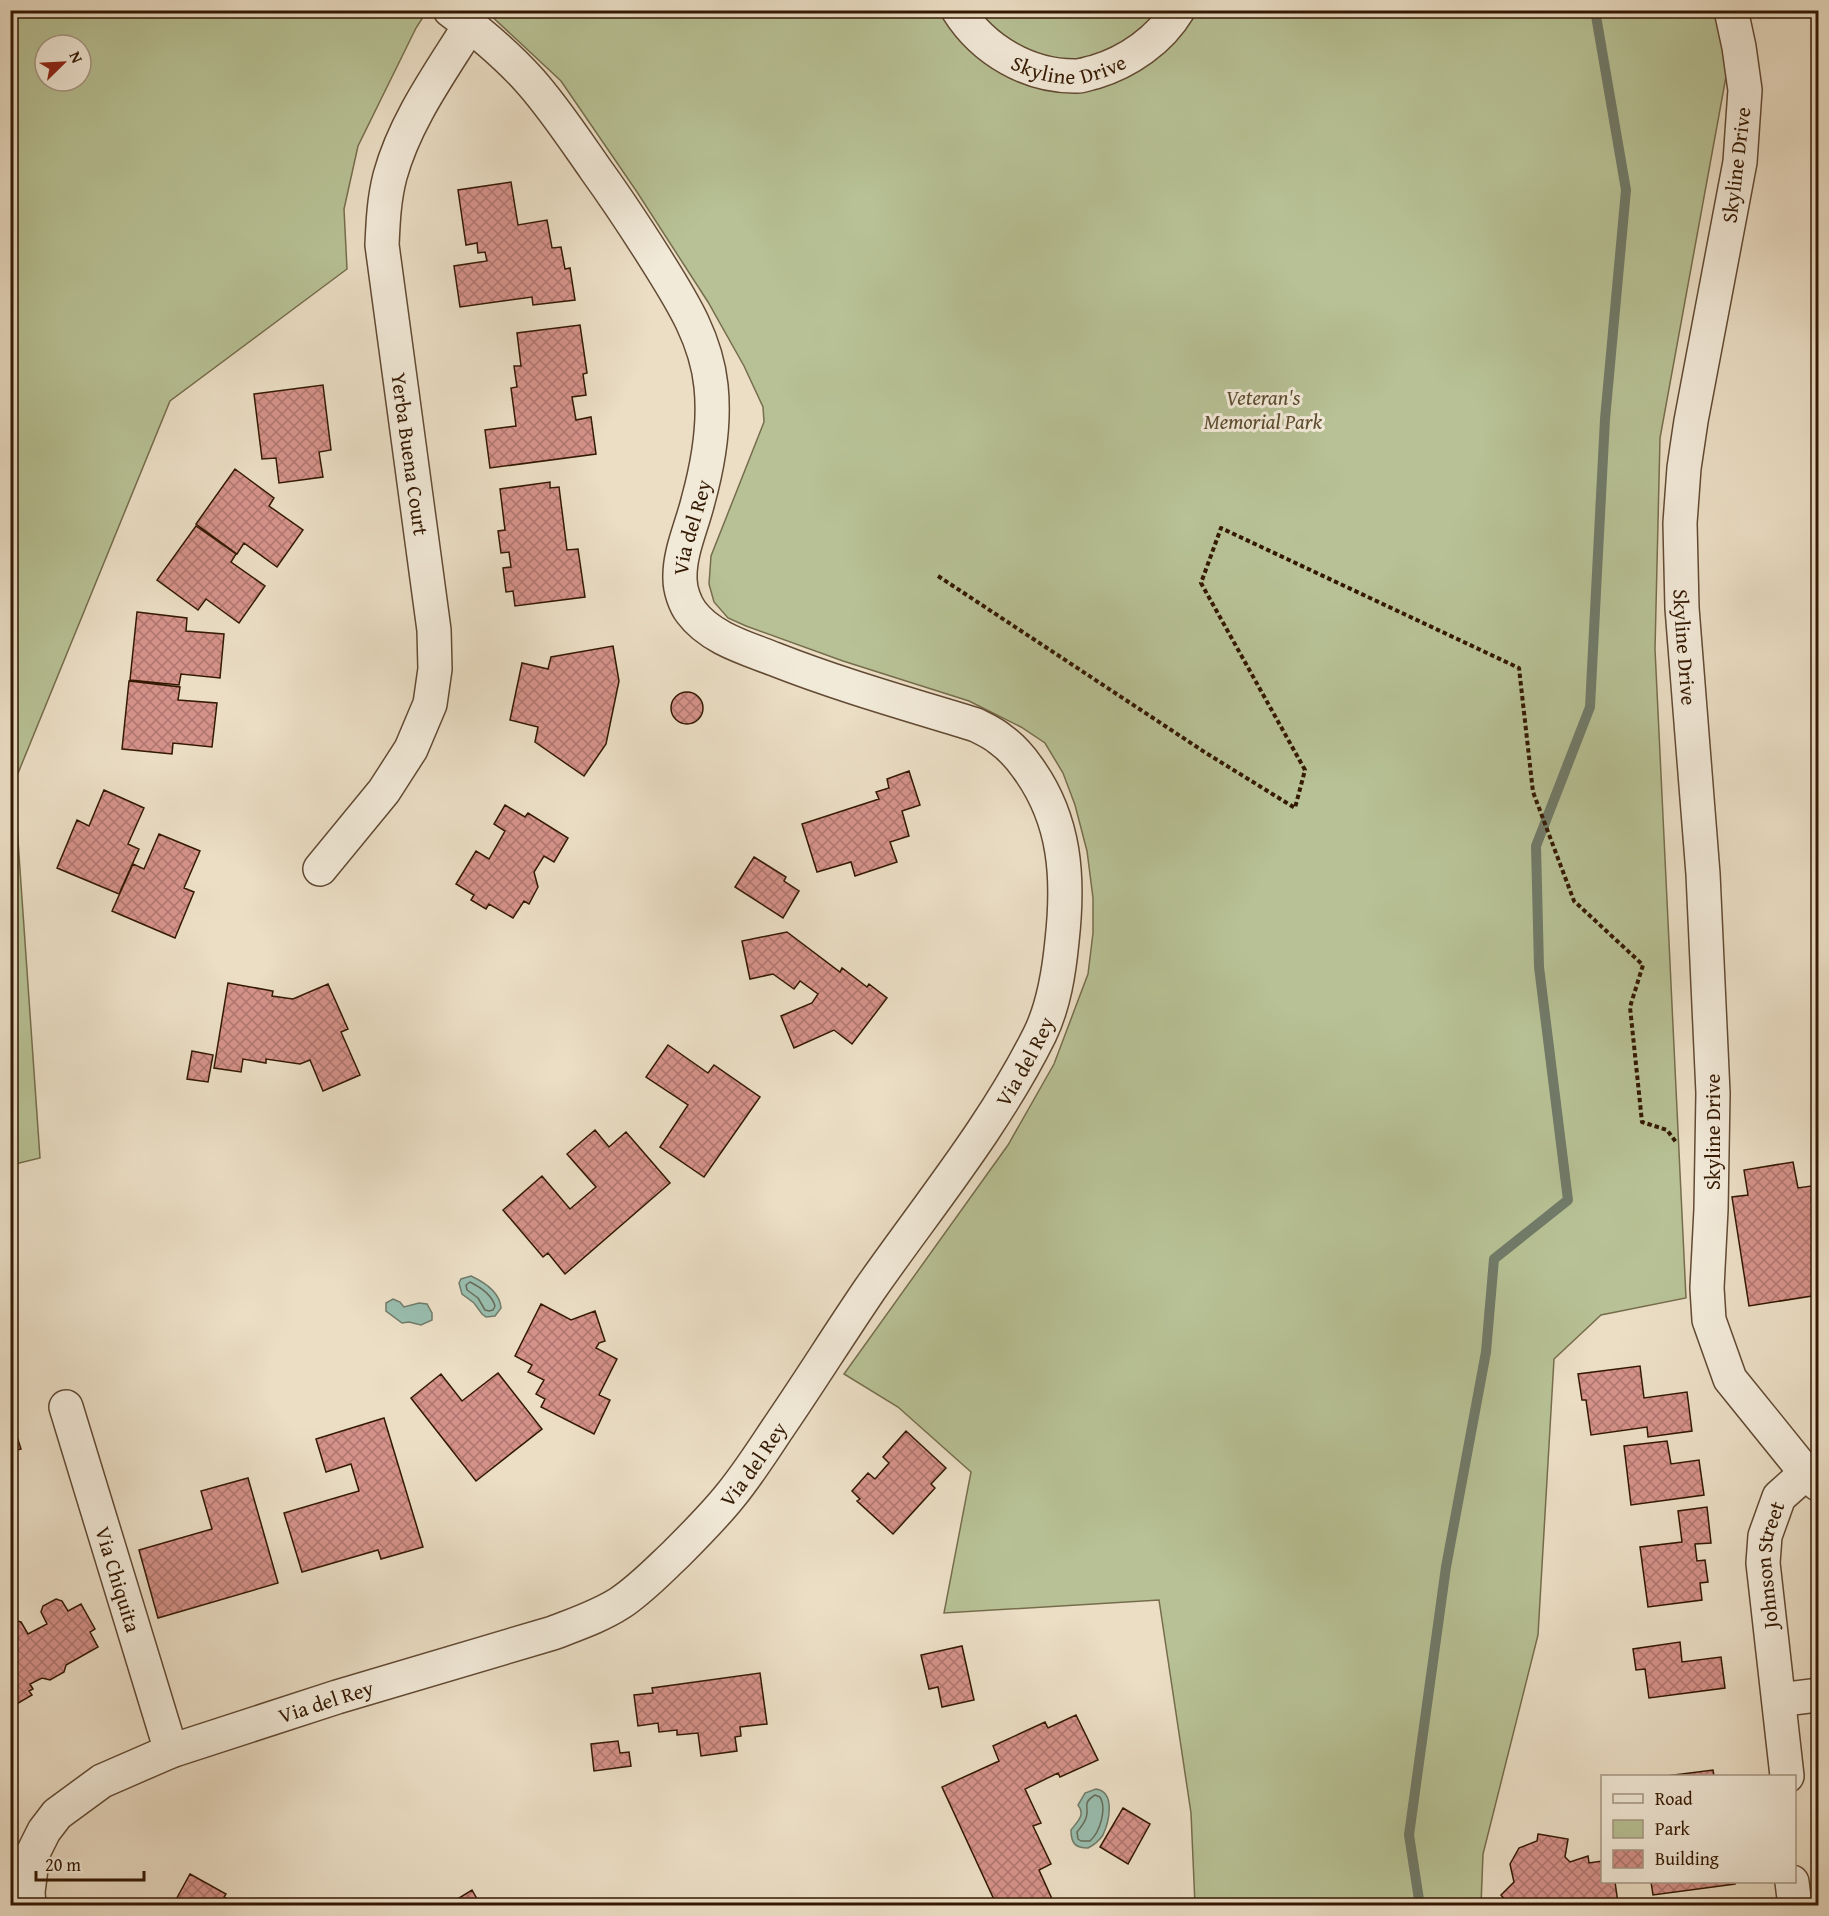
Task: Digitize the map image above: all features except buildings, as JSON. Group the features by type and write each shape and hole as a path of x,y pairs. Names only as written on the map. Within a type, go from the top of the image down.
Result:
{"street":[{"name":"Skyline Drive","path":"958,10 968,26 994,50 1013,61 1045,73 1079,76 1113,66 1149,44 1172,21 1178,10"},
{"name":"Skyline Drive","path":"1707,1288 1713,1093 1703,874 1682,608 1680,523 1684,468 1691,421 1740,162 1745,90 1731,10"},
{"name":"Yerba Buena Court","path":"320,869 384,791 411,749 430,704 435,669 434,630 382,245 384,211 390,177 403,138 431,88 460,18"},
{"name":"Via del Rey","path":"29,1905 28,1892 33,1853 44,1831 57,1814 102,1781 171,1750 337,1697 553,1633 620,1603 650,1579 729,1497 774,1433 1014,1082 1041,1032 1052,1001 1065,916 1066,883 1062,849 1053,812 1037,780 1017,753 1000,738 975,725 812,674 734,644 703,625 691,611 684,598 680,580 682,556 699,500 708,455 711,387 705,352 688,311 620,202 575,140 530,81 460,18"},
{"name":"Johnson Street","path":"1707,1288 1709,1320 1730,1378 1812,1478 1779,1497 1765,1536 1763,1563 1787,1775"},
{"name":"Via Chiquita","path":"66,1407 171,1750"},
{"path":"1779,1700 1818,1695"},
{"path":"1792,1883 1795,1905"}],"path":[{"path":"938,576 1206,753 1295,808 1305,770 1201,583 1221,528 1519,668 1533,792 1574,901 1643,965 1630,1008 1642,1122 1667,1130 1681,1149"}],"green space":[{"path":"10,11 427,11 416,28 358,146 344,209 347,269 170,401 14,783 40,1158 11,1165"},
{"name":"Veteran's Memorial Park","path":"486,11 1738,11 1660,438 1655,649 1686,1298 1601,1315 1554,1359 1538,1635 1483,1854 1481,1905 1195,1905 1191,1813 1159,1600 944,1613 971,1472 898,1407 844,1374 1008,1145 1054,1064 1088,974 1093,933 1093,898 1087,851 1075,805 1063,773 1045,743 1021,727 969,701 843,661 746,626 728,618 714,602 709,584 711,556 764,422 763,407 744,366 708,302 637,192 561,81"}],"water":[{"path":"471,1276 486,1285 498,1297 501,1308 495,1316 486,1317 474,1303 462,1294 459,1283 461,1279"},
{"path":"393,1299 404,1307 419,1303 427,1304 432,1313 432,1320 421,1325 402,1323 386,1311 386,1303"},
{"path":"1096,1789 1102,1791 1109,1801 1107,1823 1103,1835 1096,1843 1088,1848 1080,1847 1073,1841 1071,1830 1080,1818 1081,1812 1078,1805 1085,1793"}],"waterway":[{"path":"1420,1906 1409,1835 1446,1567 1486,1352 1494,1259 1568,1200 1539,967 1536,846 1590,707 1605,419 1626,190 1595,10"}]}
